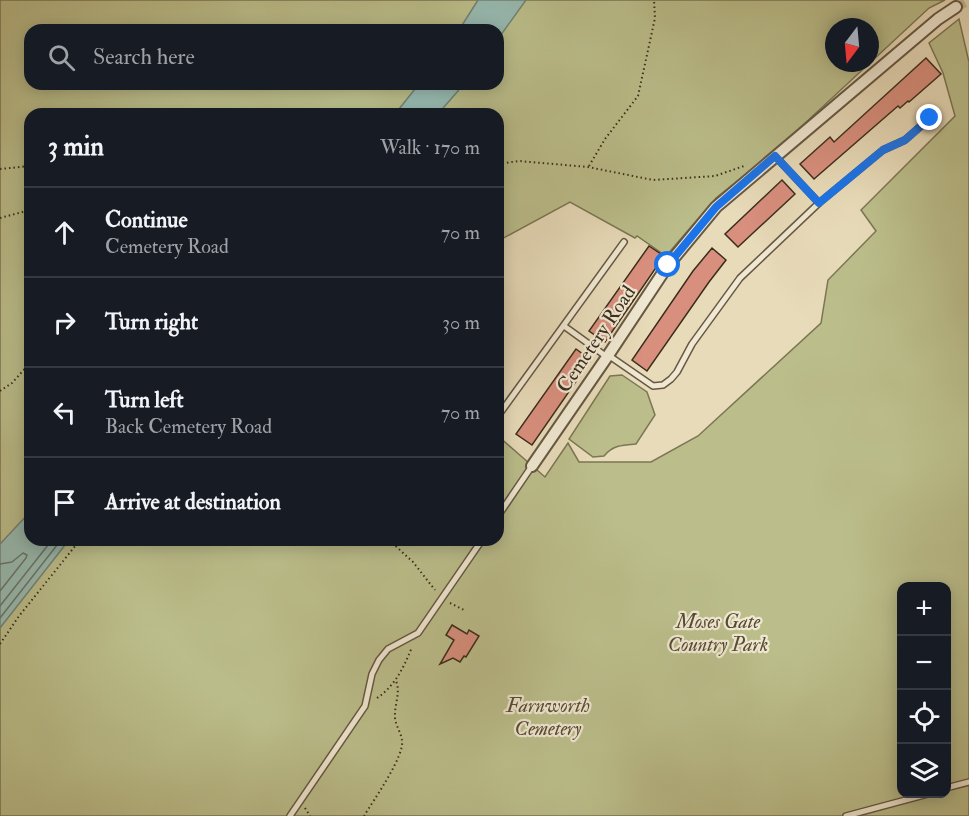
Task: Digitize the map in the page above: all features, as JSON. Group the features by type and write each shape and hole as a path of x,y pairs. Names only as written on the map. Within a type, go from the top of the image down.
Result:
{"street":[{"name":"Cemetery Road","path":"532,466 668,265 716,207 938,19 956,7"}],"lane":[{"path":"564,326 653,386 663,385 677,372 692,344 740,278 819,203 883,150 905,140 930,118"},
{"path":"775,156 819,203"},
{"path":"504,408 624,242"},
{"name":"Cemetery Road","path":"504,507 532,466"},
{"path":"290,816 365,706 372,674 379,660 388,649 418,633 478,546"},
{"path":"951,787 969,782"},
{"path":"846,816 913,798"}],"path":[{"path":"588,167 605,139 638,96 654,18 654,0"},
{"path":"504,163 519,161 588,167 653,180 715,176 748,164"},
{"path":"0,170 24,167"},
{"path":"0,218 24,212"},
{"path":"0,391 12,383 24,370"},
{"path":"0,644 19,616 76,546"},
{"path":"396,546 414,562 442,598 466,611"},
{"path":"365,706 384,693 396,681 418,633"},
{"path":"364,816 394,766 402,745 395,718 398,687 396,681"}],"green space":[{"name":"Moses Gate Country Park","path":"0,0 945,0 929,8 879,55 879,18 825,18 825,72 860,72 775,151 716,198 666,256 637,236 635,238 570,202 504,238 504,108 24,108 24,546 504,546 504,441 545,477 568,443 579,462 651,462 698,436 821,323 828,280 876,231 861,210 955,116 943,73 929,43 959,19 969,62 969,816 0,816"},
{"path":"622,375 647,392 655,415 636,444 618,446 604,456 593,457 569,439 610,376"}],"water":[{"path":"478,0 526,0 504,31 504,24 463,24"},
{"path":"414,90 459,90 443,108 400,108"},
{"path":"24,518 24,546 64,546 0,628 0,544"}],"building":[{"path":"926,58 941,74 909,102 900,108 898,106 814,179 800,164 830,137 834,142"},
{"path":"782,180 795,194 738,247 725,234"},
{"path":"649,246 664,256 605,342 589,331"},
{"path":"712,248 726,260 647,371 632,360 693,271"},
{"path":"576,349 591,360 532,445 516,434"},
{"path":"452,625 467,634 469,630 479,636 466,657 464,656 460,662 453,658 440,664 454,640 446,635"}],"tunnel":[{"path":"956,7 969,0"}],"route":[{"path":"668,265 716,207 775,156 819,203 883,150 905,140 930,118"}],"park label":[{"name":"Farnworth Cemetery","path":"548,716"}]}
